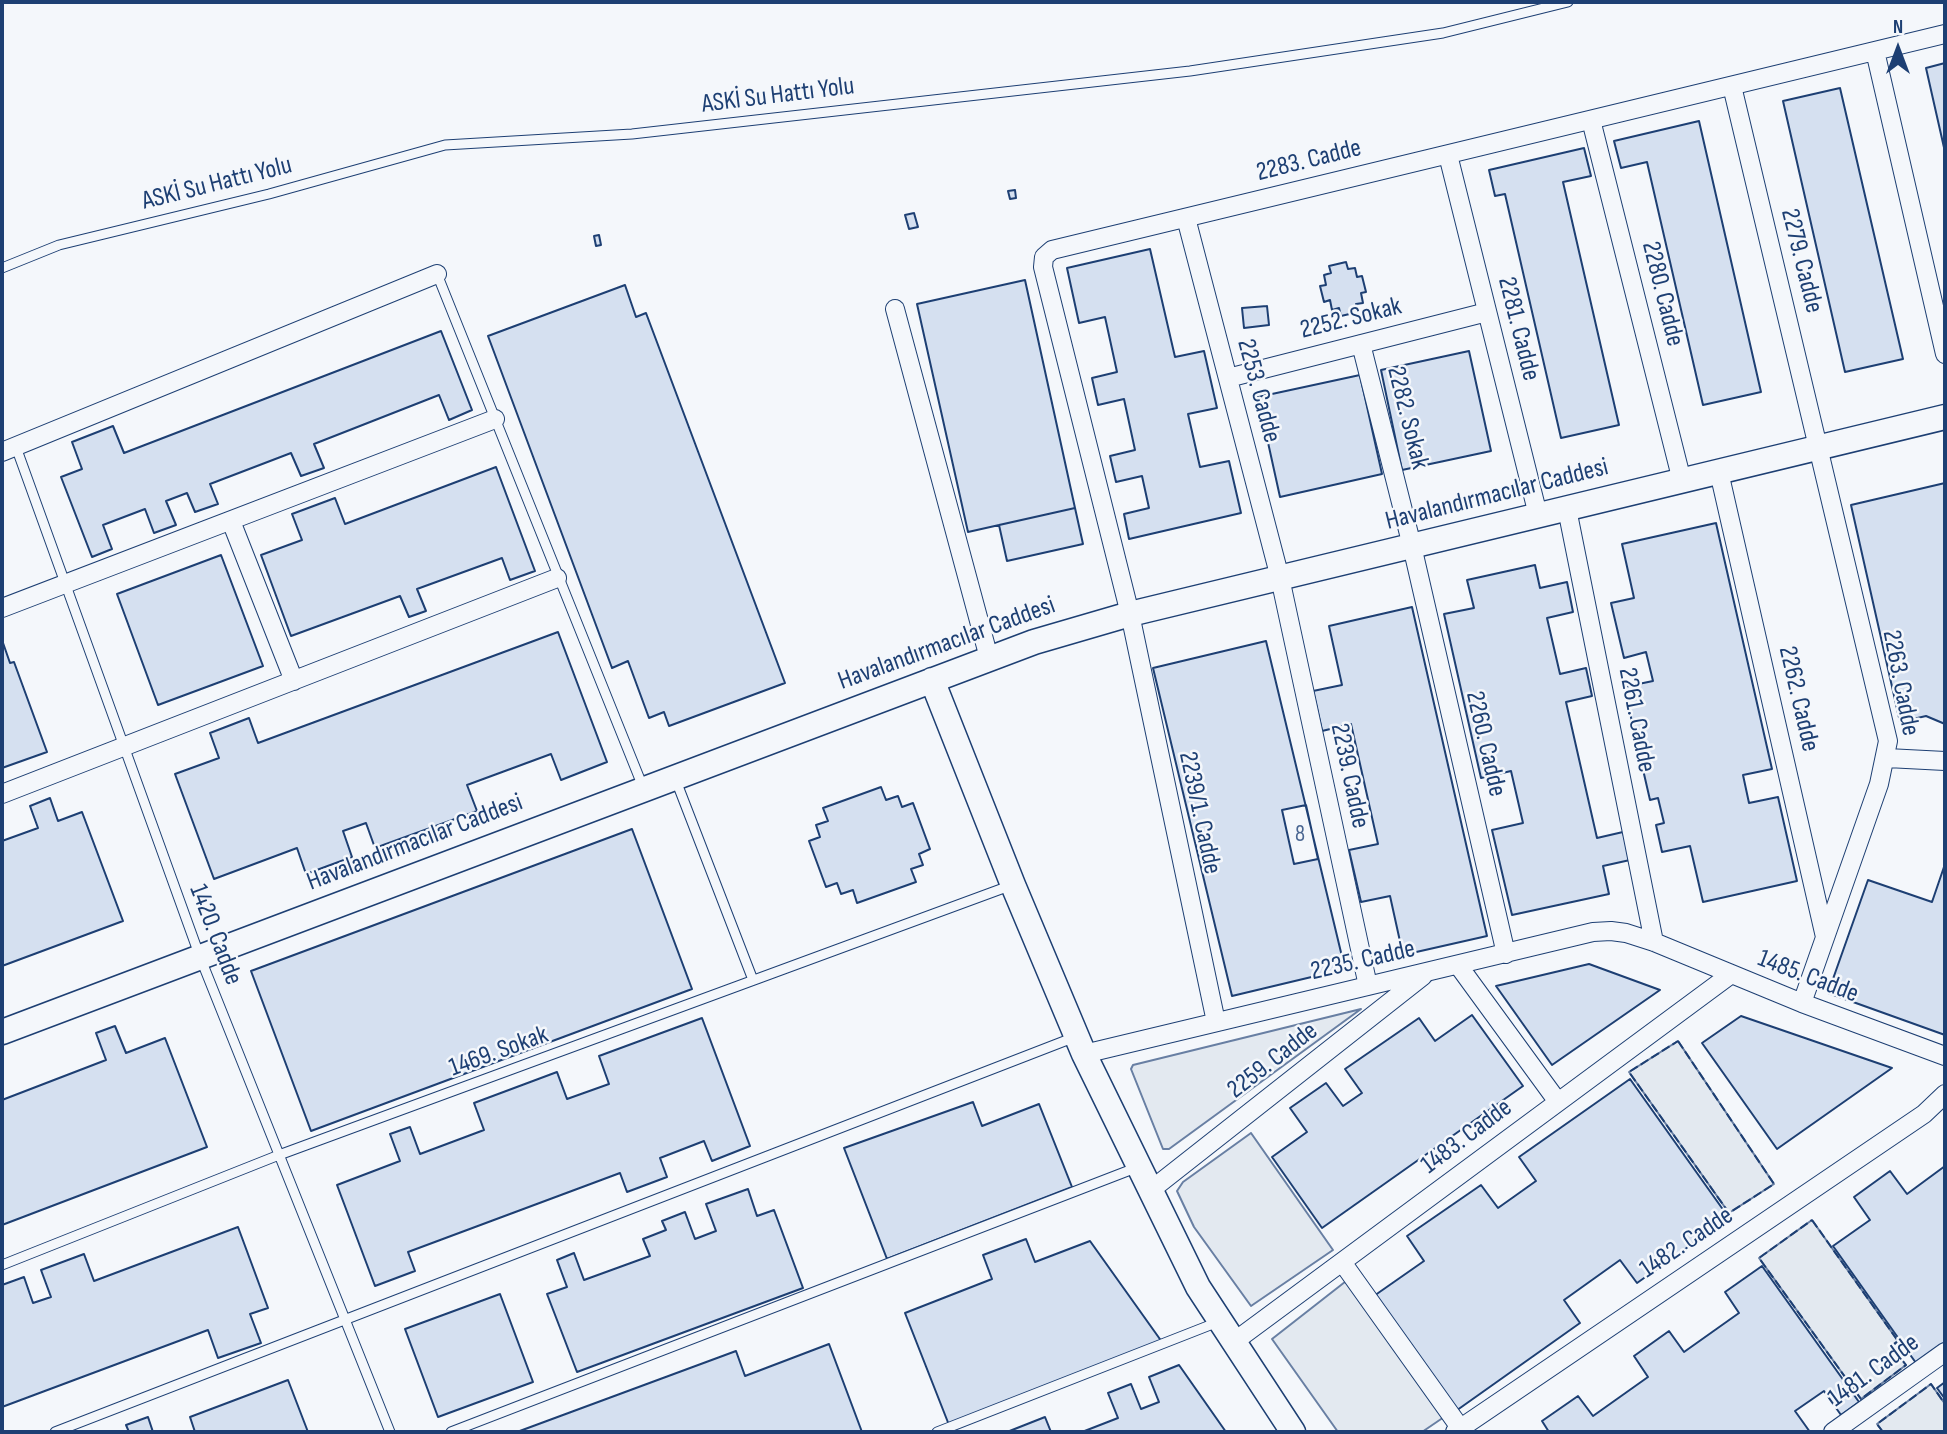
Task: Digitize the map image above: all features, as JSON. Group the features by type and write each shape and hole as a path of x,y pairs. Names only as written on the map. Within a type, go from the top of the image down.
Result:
{"street":[{"name":"2283. Cadde","path":"1130,614 1043,262 1052,250 1945,34"},
{"path":"1875,51 1945,354"},
{"name":"2279. Cadde","path":"1732,86 1819,448"},
{"name":"2280. Cadde","path":"1591,120 1682,481"},
{"name":"2281. Cadde","path":"1448,155 1538,515"},
{"name":"2253. Cadde","path":"1186,218 1280,578"},
{"path":"9,449 437,274"},
{"path":"895,309 989,658"},
{"name":"2252. Sokak","path":"1228,378 1487,312"},
{"name":"2282. Sokak","path":"1361,344 1412,546"},
{"name":"Havalandırmacılar Caddesi","path":"2,1032 989,658 1130,614 1945,417"},
{"path":"2,608 495,419"},
{"name":"2263. Cadde","path":"1802,1003 1887,758 1884,718 1819,448"},
{"name":"2262. Cadde","path":"1719,472 1825,937"},
{"name":"2261. Cadde","path":"1567,509 1654,942"},
{"path":"231,521 293,681"},
{"name":"2260. Cadde","path":"1412,546 1506,954"},
{"name":"2239. Cadde","path":"1280,578 1368,986"},
{"path":"2,794 557,579"},
{"name":"2239/1. Cadde","path":"1130,614 1216,1023"},
{"path":"932,680 1080,1045 1198,1287 1293,1432"},
{"path":"1887,758 1945,761"},
{"name":"2235. Cadde","path":"1080,1045 1216,1023 1593,932 1626,933 1654,942"},
{"name":"1485. Cadde","path":"1654,942 1730,975 1945,1056"},
{"path":"1458,965 1558,1102"},
{"name":"2259. Cadde","path":"1151,1190 1427,972"},
{"name":"1483. Cadde","path":"1235,1341 1730,975"},
{"name":"1482. Cadde","path":"1458,1430 1924,1114 1945,1094"},
{"path":"1342,1262 1458,1430"},
{"name":"1481. Cadde","path":"1833,1432 1945,1352"}],"lane":[{"name":"ASKİ Su Hattı Yolu","path":"2,268 59,245 268,194 445,145 632,135 1190,71 1443,33 1568,2"},
{"path":"437,274 643,788"},
{"name":"1420. Cadde","path":"9,449 65,584 200,957 390,1432"},
{"path":"674,776 753,980"},
{"name":"1469. Sokak","path":"2,1265 279,1155 1013,885"},
{"path":"55,1432 345,1320 1080,1045"},
{"path":"451,1432 1139,1166"},
{"path":"937,1432 1221,1321"}],"shaded area":[{"path":"1361,1009 1169,1149 1163,1149 1131,1069 1133,1065"},
{"path":"1678,1041 1774,1184 1729,1213 1629,1072"},
{"path":"1251,1133 1333,1250 1251,1306 1194,1227 1177,1191 1183,1182"},
{"path":"1812,1220 1898,1341 1892,1347 1906,1365 1861,1399 1759,1258"},
{"path":"1350,1278 1447,1415 1422,1432 1338,1432 1272,1339"},
{"path":"1931,1384 1945,1404 1945,1432 1883,1432 1877,1424"}],"building":[{"path":"1945,63 1945,152 1926,68"},
{"path":"1840,88 1903,359 1845,372 1783,101"},
{"path":"1699,121 1761,392 1703,405 1647,162 1621,168 1614,141"},
{"path":"1584,148 1591,176 1563,182 1619,425 1561,438 1505,194 1495,196 1489,170"},
{"path":"1015,190 1016,198 1010,199 1008,191"},
{"path":"914,213 918,227 909,229 905,215"},
{"path":"599,235 601,245 596,246 594,236"},
{"path":"1150,249 1175,357 1204,351 1217,408 1188,414 1200,467 1229,461 1241,513 1129,539 1124,514 1149,508 1142,476 1116,482 1110,456 1135,450 1124,399 1098,405 1092,378 1117,372 1105,317 1079,323 1067,268"},
{"path":"1346,262 1348,269 1355,268 1357,277 1362,276 1366,292 1361,293 1363,303 1356,304 1358,312 1341,316 1339,308 1332,310 1330,300 1324,302 1320,286 1326,285 1324,275 1331,273 1329,266"},
{"path":"1025,280 1075,508 968,532 917,304"},
{"path":"625,285 636,317 646,313 785,683 669,726 664,712 649,718 628,661 612,668 488,336"},
{"path":"1267,306 1269,325 1244,328 1242,308"},
{"path":"441,331 472,410 449,420 439,395 314,444 324,468 301,476 291,453 210,484 218,504 195,512 187,493 166,501 176,525 154,533 145,509 103,525 112,549 92,557 61,477 82,469 72,442 113,426 124,453"},
{"path":"1469,351 1491,451 1402,470 1381,370"},
{"path":"1360,375 1382,474 1280,497 1258,397"},
{"path":"496,467 535,571 510,580 502,558 417,589 426,611 409,617 400,596 291,636 261,555 302,540 292,514 335,498 345,524"},
{"path":"1945,483 1945,724 1926,716 1900,722 1851,505"},
{"path":"1075,508 1083,544 1007,561 999,525"},
{"path":"1716,523 1772,769 1743,775 1749,803 1778,797 1797,881 1703,902 1690,846 1662,852 1656,825 1664,823 1658,798 1650,800 1624,687 1653,681 1646,652 1624,658 1611,603 1634,598 1622,544"},
{"path":"221,555 263,666 158,705 117,594"},
{"path":"1535,565 1540,588 1567,582 1573,612 1547,618 1560,674 1586,668 1592,696 1566,702 1597,838 1623,832 1630,860 1603,866 1609,894 1512,915 1492,830 1523,823 1511,771 1481,778 1444,614 1474,608 1467,580"},
{"path":"1412,607 1487,936 1403,955 1390,896 1361,902 1349,850 1378,844 1351,724 1322,731 1313,691 1342,685 1329,626"},
{"path":"558,632 607,762 561,780 551,754 467,785 477,811 375,848 366,823 343,831 352,857 306,874 297,848 214,879 175,774 219,758 210,733 249,718 258,743"},
{"path":"2,640 10,663 14,662 47,752 2,768"},
{"path":"1266,641 1345,969 1232,996 1153,668"},
{"path":"881,787 886,800 898,796 902,807 913,803 930,849 919,854 923,865 911,869 916,882 857,903 853,890 841,894 837,883 826,887 809,841 820,837 816,825 828,821 823,808"},
{"path":"50,798 58,821 82,812 123,921 2,966 2,841 38,828 30,806"},
{"path":"1306,805 1318,859 1294,864 1282,810"},
{"path":"632,829 692,989 311,1131 251,971"},
{"path":"1945,864 1945,1035 1828,993 1868,880 1932,902"},
{"path":"1589,964 1660,990 1552,1065 1496,986"},
{"path":"1472,1015 1523,1086 1322,1228 1272,1157 1307,1132 1290,1108 1326,1083 1343,1106 1362,1093 1345,1069 1419,1018 1435,1041"},
{"path":"1741,1016 1892,1068 1777,1149 1702,1043"},
{"path":"702,1018 750,1146 712,1161 704,1141 660,1158 667,1177 627,1192 620,1173 408,1252 415,1271 375,1286 337,1185 400,1161 390,1134 410,1127 420,1154 484,1130 474,1103 557,1072 567,1099 609,1084 599,1056"},
{"path":"115,1026 126,1053 165,1038 207,1147 2,1225 2,1100 106,1060 96,1033"},
{"path":"1630,1079 1729,1218 1637,1283 1620,1260 1564,1300 1580,1323 1453,1413 1371,1298 1424,1261 1407,1236 1481,1185 1498,1208 1536,1181 1519,1157"},
{"path":"973,1102 982,1126 1039,1104 1072,1187 887,1259 844,1148"},
{"path":"1945,1166 1945,1342 1916,1363 1833,1246 1870,1220 1854,1197 1890,1171 1907,1194"},
{"path":"748,1189 757,1216 774,1210 803,1288 577,1372 547,1294 567,1287 557,1260 574,1253 584,1280 650,1256 643,1239 666,1230 662,1221 685,1212 695,1239 716,1231 706,1204"},
{"path":"238,1227 268,1308 250,1314 261,1343 218,1358 208,1330 2,1407 2,1285 24,1277 33,1303 51,1297 41,1270 84,1254 94,1281"},
{"path":"1026,1239 1035,1262 1090,1241 1162,1342 949,1425 905,1313 992,1279 983,1255"},
{"path":"1762,1266 1859,1402 1841,1415 1824,1391 1795,1411 1810,1432 1549,1432 1542,1421 1578,1396 1593,1416 1648,1377 1634,1356 1669,1331 1684,1352 1739,1313 1725,1292"},
{"path":"500,1294 533,1382 438,1417 405,1329"},
{"path":"829,1344 862,1432 517,1432 736,1351 745,1376"},
{"path":"1179,1365 1226,1432 1082,1432 1118,1418 1108,1393 1131,1384 1141,1409 1159,1402 1149,1377"},
{"path":"288,1380 308,1432 195,1432 190,1417"},
{"path":"1945,1382 1945,1399 1937,1388"},
{"path":"148,1417 153,1432 129,1432 126,1425"},
{"path":"1045,1417 1051,1432 1007,1432"}],"fence":[{"path":"1678,1041 1774,1184 1729,1213 1629,1072 1678,1041"},
{"path":"1812,1220 1898,1341 1891,1346 1906,1365 1861,1399 1759,1258 1812,1220"},
{"path":"1883,1432 1877,1424 1931,1384 1945,1404"}]}
